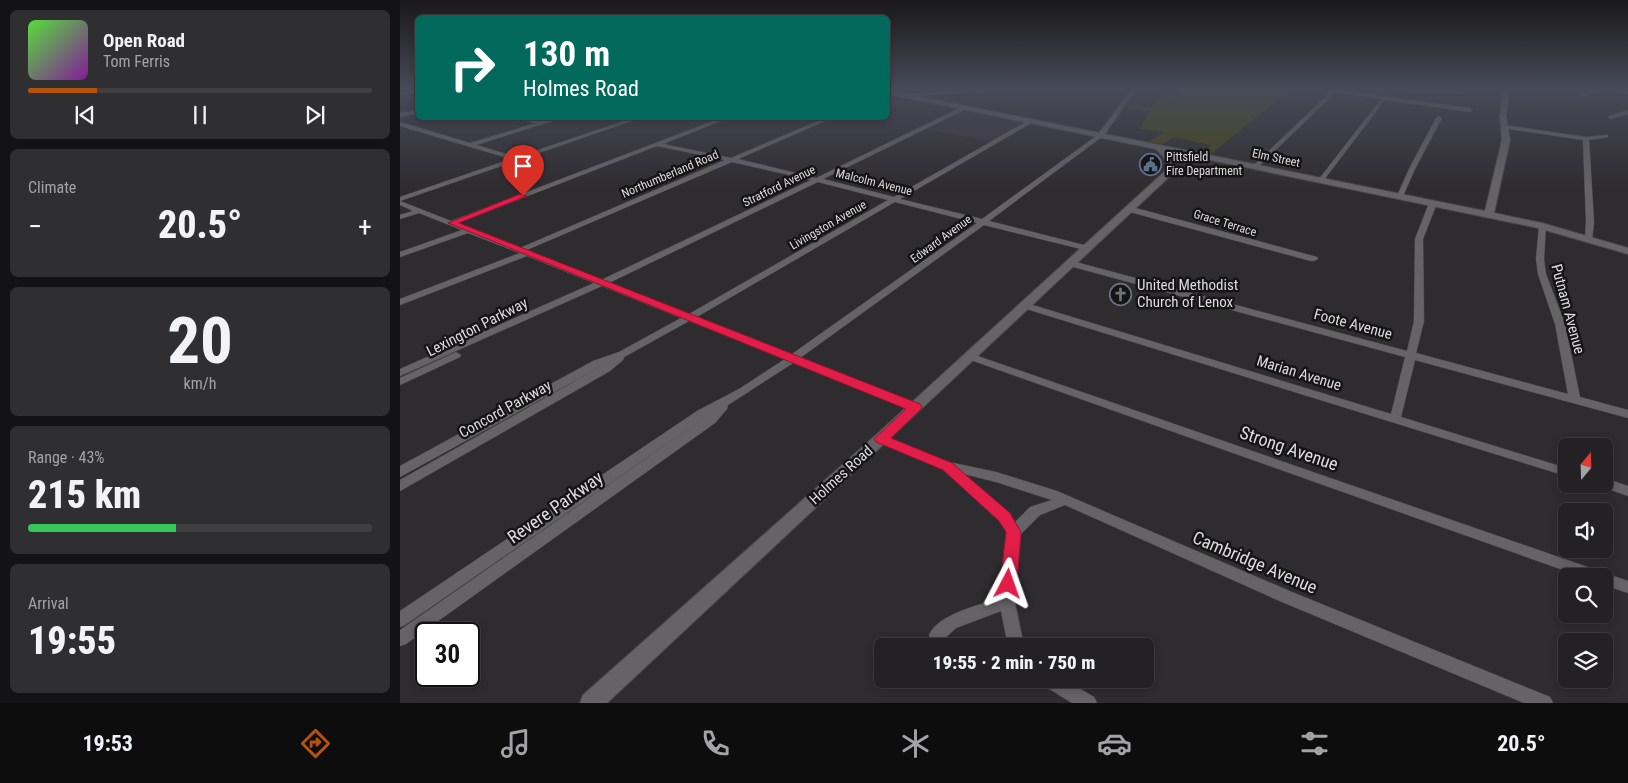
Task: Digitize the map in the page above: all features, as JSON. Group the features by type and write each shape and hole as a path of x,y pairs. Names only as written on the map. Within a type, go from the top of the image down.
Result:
{"street":[{"path":"469,145 542,122"},
{"path":"400,199 626,122"},
{"path":"452,223 715,122"},
{"name":"Northumberland Road","path":"468,277 819,122"},
{"name":"Stratford Avenue","path":"601,283 936,122"},
{"name":"Livingston Avenue","path":"687,318 1030,122"},
{"name":"Elm Street","path":"1035,122 1489,214 1589,238 1628,251"},
{"path":"1101,135 1110,122"},
{"path":"1256,166 1301,122"},
{"path":"1321,180 1366,122"},
{"path":"1400,196 1437,122"},
{"path":"1489,214 1505,146 1504,122"},
{"path":"400,124 517,159"},
{"path":"1504,127 1586,138 1606,136"},
{"name":"Edward Avenue","path":"792,358 1101,135"},
{"path":"1586,138 1589,238"},
{"name":"Malcolm Avenue","path":"655,144 732,159 1085,248"},
{"path":"1158,146 1170,160"},
{"path":"1170,160 1172,155 1185,152"},
{"name":"Holmes Road","path":"590,703 881,439 1166,175 1171,167 1170,160"},
{"path":"400,203 915,407"},
{"path":"1395,419 1419,321 1418,264 1420,239 1433,203"},
{"name":"Grace Terrace","path":"1129,209 1314,259"},
{"path":"400,217 419,211"},
{"name":"Putnam Avenue","path":"1543,226 1540,260 1542,274 1560,324 1575,400"},
{"path":"400,255 469,230"},
{"name":"Foote Avenue","path":"1069,263 1628,414"},
{"path":"400,302 449,282 468,277"},
{"path":"400,308 455,285 468,277"},
{"name":"Lexington Parkway","path":"400,373 601,283"},
{"name":"Marian Avenue","path":"1023,306 1558,470"},
{"name":"Lexington Parkway","path":"400,382 517,326 541,311"},
{"name":"Concord Parkway","path":"400,472 597,363 623,354 687,318"},
{"name":"Concord Parkway","path":"400,486 606,369 623,354"},
{"name":"Strong Avenue","path":"970,356 1574,568"},
{"name":"Revere Parkway","path":"400,620 548,517 702,414 727,402 792,358"},
{"name":"Revere Parkway","path":"400,639 711,420 727,402"},
{"path":"881,439 948,466 1004,517 1014,532"},
{"path":"442,448 452,456"},
{"name":"Cambridge Avenue","path":"948,466 996,476 1066,500 1287,597 1544,703"},
{"path":"1613,486 1628,491"},
{"path":"1014,638 1007,602 1014,532 1035,511 1066,500"},
{"path":"548,517 562,526"},
{"path":"1613,582 1628,587"},
{"path":"937,635 951,623 1007,602"},
{"path":"1064,688 1088,703"}],"shaded area":[{"path":"940,122 1026,122 991,142 925,129"},
{"path":"1144,122 1251,122 1211,154 1202,153 1211,145 1173,137 1163,144 1149,142 1164,132 1140,129"}],"place":[{"name":"Pittsfield Fire Department","path":"1150,164"},
{"name":"United Methodist Church of Lenox","path":"1121,294"}],"route":[{"path":"523,196 452,223 915,407 881,439 948,466 1004,517 1014,532 1008,584"}]}
